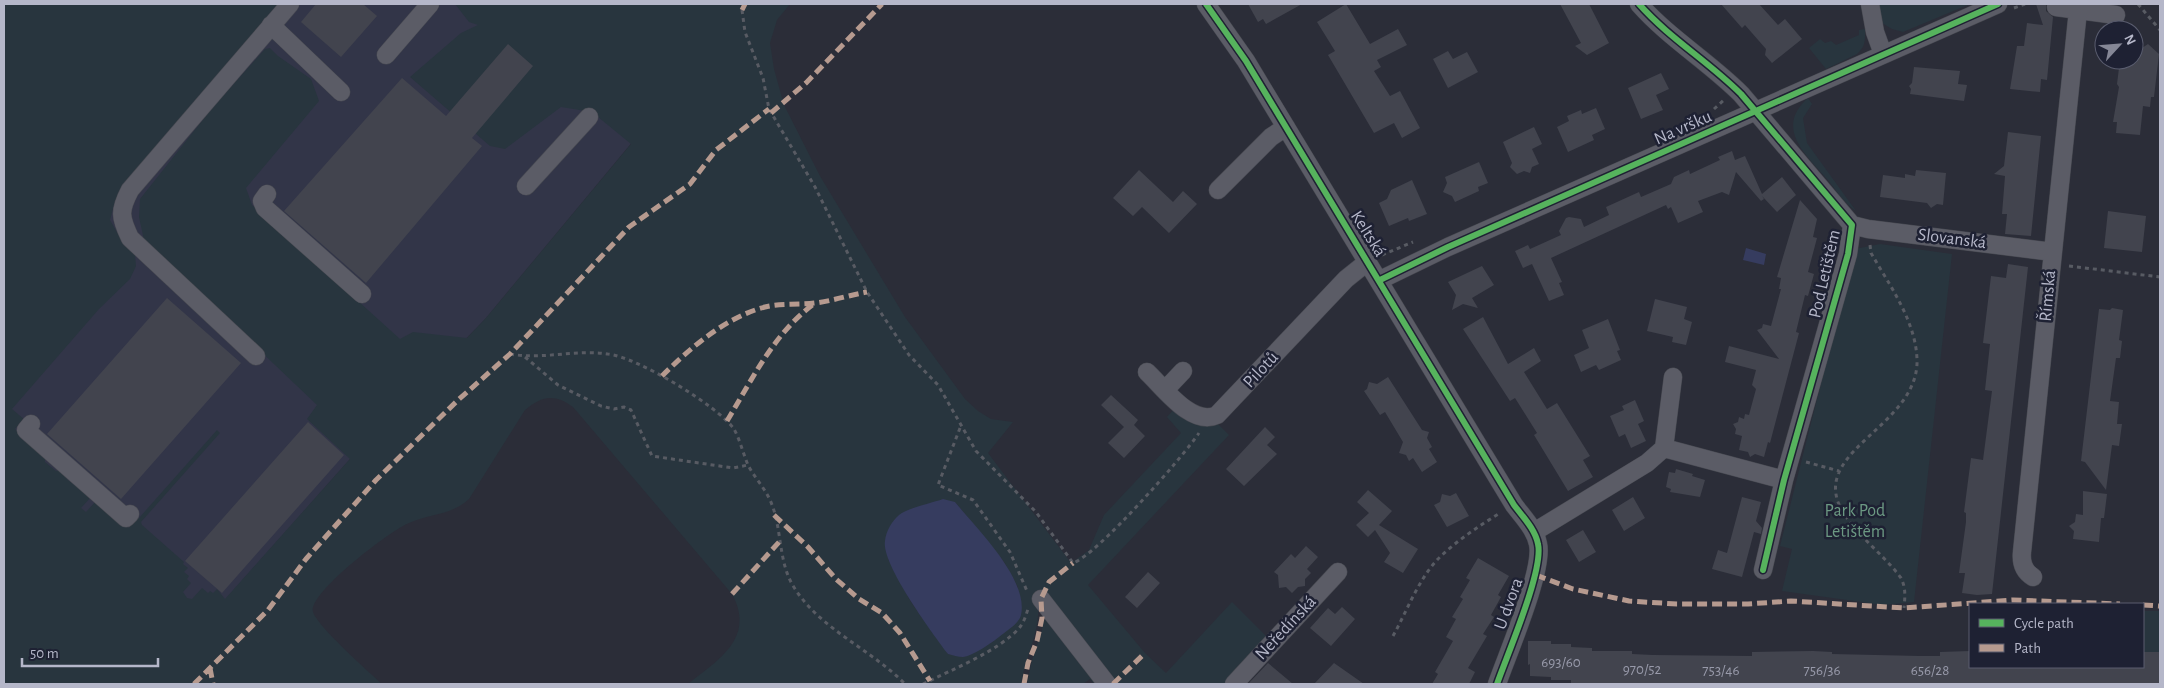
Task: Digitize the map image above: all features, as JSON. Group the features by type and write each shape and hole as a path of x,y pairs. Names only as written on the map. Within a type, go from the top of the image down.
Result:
{"street":[{"path":"256,356 160,271 130,238 122,222 122,206 130,190 290,4"},
{"path":"386,55 430,4"},
{"name":"Keltská","path":"1206,4 1246,61 1366,263 1380,280 1514,505 1534,532"},
{"name":"Pod Letištěm","path":"1639,4 1654,20 1728,81 1757,112 1852,225 1848,254 1784,480 1763,570"},
{"path":"1870,4 1875,32 1883,54"},
{"name":"Na vršku","path":"1380,280 1448,247 1998,4"},
{"path":"2056,7 2116,15"},
{"name":"Římská","path":"2033,577 2028,574 2022,564 2022,552 2078,10"},
{"path":"271,25 341,92"},
{"path":"526,186 589,117"},
{"path":"1218,190 1271,137 1286,127"},
{"path":"267,194 262,201 265,208 362,294"},
{"name":"Slovanská","path":"1852,225 2052,258"},
{"name":"Pilotů","path":"1205,419 1213,417 1223,410 1346,279 1366,263"},
{"path":"1165,390 1183,370"},
{"path":"1147,372 1188,412 1205,419"},
{"path":"1534,532 1647,464 1664,448 1673,376"},
{"path":"31,424 26,430 126,518 130,514"},
{"path":"1664,448 1784,480"},
{"name":"U dvora","path":"1497,684 1536,575 1539,546 1534,532"},
{"name":"Neředínská","path":"1234,684 1338,572"},
{"path":"1031,599 1107,684"}],"path":[{"path":"2138,4 2160,30"},
{"path":"742,10 745,32 763,78 769,109 815,187 867,292 909,355 938,385 976,452 1036,512 1073,564 1080,561 1112,532 1186,450 1198,434 1205,419"},
{"path":"1870,244 1871,253 1909,325 1917,364 1914,382 1902,404 1887,421 1853,451 1839,471 1836,482 1838,501 1849,520 1901,578 1906,594 1904,608"},
{"path":"2052,258 2160,277"},
{"path":"510,354 524,356 583,352 610,354 655,372 712,409 734,430 748,465 770,500 791,583 805,603 828,625 864,649 905,684"},
{"path":"524,356 558,384 601,406 614,409 624,407 631,410 652,456 733,468 748,465"},
{"path":"923,684 984,653 1011,636 1022,625 1031,599 1010,552 973,500 938,485 961,427"},
{"path":"1791,457 1839,471"},
{"path":"1394,636 1424,579 1438,559 1482,524 1514,505"}],"shaded area":[{"path":"4,4 745,4 742,10 486,318 350,459 225,600 4,684"}],"green space":[{"path":"4,4 282,4 161,144 115,201 110,220 118,234 135,254 136,266 130,279 99,309 12,409 25,420 15,429 45,457 45,462 56,471 59,470 68,480 91,497 81,508 86,512 96,501 129,528 135,518 139,518 217,430 220,433 141,522 188,568 184,572 189,576 187,579 191,583 183,592 187,598 192,599 202,588 208,593 210,591 213,593 217,589 225,599 350,459 307,419 317,405 144,240 139,217 140,199 213,107 265,49 270,48 278,56 311,79 319,101 246,188 252,205 400,339 413,332 467,338 486,318 631,144 592,112 561,107 505,149 490,146 410,77 461,33 478,25 469,22 455,4 790,4 777,20 770,43 774,69 784,105 820,176 905,317 965,399 978,411 991,419 1013,422 988,453 1071,563 1089,550 1104,515 1181,433 1167,417 1176,407 1216,422 1229,435 1088,585 1145,653 1166,673 1232,602 1270,640 1229,684 1094,684 1090,679 1083,684 1027,684 1032,660 1042,630 1044,598 1038,600 1035,632 1021,684 688,684 721,657 737,635 739,623 738,610 732,594 573,407 560,400 548,398 542,399 525,410 469,499 448,511 417,520 399,528 352,563 323,591 315,603 313,612 324,628 382,684 4,684","holes":["955,502 1004,562 1018,587 994,641 964,657 948,654 911,602 888,559"]},
{"path":"1878,4 1970,4 1903,32 1892,29 1882,23"},
{"path":"1865,29 1864,43 1860,51 1826,69 1809,48 1820,39 1825,43 1831,41 1836,45 1859,35 1859,30"},
{"path":"1808,98 1812,104 1803,118 1807,143 1856,211 1840,196 1797,141 1794,120 1798,109"},
{"name":"Park Pod Letištěm","path":"1880,244 1952,254 1914,602 1883,605 1782,591 1792,549 1780,546 1855,249"},
{"path":"2144,611 2160,611 2160,652 2144,652"}],"water":[{"path":"1746,248 1766,254 1764,265 1743,260"},
{"path":"943,499 955,502 999,555 1017,586 1021,601 1021,615 1015,624 982,649 963,657 948,654 920,616 899,582 886,552 885,541 887,534 892,523 899,515"}],"building":[{"path":"316,4 363,4 377,16 341,57 301,22"},
{"path":"1248,4 1302,4 1266,24 1263,19 1258,22"},
{"path":"1346,4 1370,44 1398,29 1407,45 1377,60 1381,67 1374,71 1390,96 1400,91 1420,128 1402,138 1394,123 1374,133 1328,55 1335,51 1317,22"},
{"path":"1560,4 1589,4 1609,43 1587,55 1575,46 1581,43"},
{"path":"1721,4 1759,4 1778,25 1785,19 1802,39 1772,63 1765,55 1766,49 1745,25 1742,28"},
{"path":"2036,4 2046,4 2046,11 2053,17 2047,80 2041,79 2040,92 2010,89 2017,46 2024,46 2027,23 2043,25"},
{"path":"508,44 533,66 472,138 482,146 366,283 284,211 402,78 446,116"},
{"path":"2148,44 2159,54 2154,97 2151,97 2150,107 2143,106 2140,135 2116,133 2117,122 2113,122 2119,87 2117,84 2119,70 2144,70 2144,47"},
{"path":"1448,51 1453,59 1467,52 1478,72 1448,88 1433,59"},
{"path":"1914,67 1960,71 1958,84 1967,85 1964,101 1910,94 1911,89 1909,86 1912,83"},
{"path":"1661,73 1669,89 1656,95 1663,110 1641,119 1628,88"},
{"path":"1596,108 1605,129 1592,135 1594,140 1568,152 1557,127 1569,121 1567,116 1581,110 1582,114"},
{"path":"1534,127 1542,144 1532,149 1539,164 1532,167 1530,173 1524,171 1517,174 1510,167 1512,163 1503,142"},
{"path":"2008,132 2041,136 2031,236 2005,234 2007,214 2002,214 2005,176 1994,174 2004,166"},
{"path":"1732,151 1735,160 1745,156 1762,194 1782,177 1796,195 1777,212 1762,196 1764,199 1761,201 1736,172 1729,195 1722,192 1698,201 1703,212 1678,223 1671,207 1668,209 1666,205 1551,258 1562,282 1559,283 1564,295 1549,301 1532,264 1523,268 1515,251 1528,245 1530,249 1561,235 1559,231 1566,218 1581,219 1584,227 1609,215 1606,207 1639,192 1641,197 1671,184 1674,177 1689,170 1690,174 1720,160 1718,157"},
{"path":"1479,162 1488,183 1478,187 1479,191 1455,202 1452,196 1443,192 1447,183 1445,177"},
{"path":"1139,170 1173,202 1183,191 1197,204 1169,233 1142,207 1133,216 1113,198"},
{"path":"1916,170 1946,173 1943,205 1937,204 1931,208 1927,203 1880,197 1883,175 1905,178 1905,174 1915,176"},
{"path":"1412,180 1427,214 1409,221 1408,218 1389,226 1379,203 1387,199 1391,190"},
{"path":"1800,200 1817,219 1813,237 1817,238 1808,272 1814,274 1808,296 1805,295 1796,332 1799,333 1770,443 1768,442 1764,457 1755,454 1750,457 1748,452 1739,450 1742,436 1735,434 1736,429 1733,424 1738,422 1739,417 1744,419 1745,414 1749,415 1756,389 1752,385 1756,370 1725,362 1729,346 1779,359 1757,330 1762,328 1763,324 1771,326 1781,289 1779,289 1781,278 1777,277"},
{"path":"2108,211 2146,216 2142,252 2104,248"},
{"path":"2008,264 2028,267 1992,594 1977,595 1962,593 1965,573 1959,573 1966,522 1966,513 1964,512 1971,458 1983,460 1992,391 1985,390 1990,344 1983,343 1991,276 2006,278"},
{"path":"1482,266 1494,285 1472,298 1478,308 1463,304 1452,310 1456,295 1448,282"},
{"path":"167,298 241,363 121,499 47,434"},
{"path":"1655,299 1687,307 1684,319 1692,322 1686,345 1672,342 1673,337 1647,331"},
{"path":"2112,308 2123,310 2119,340 2122,341 2120,358 2116,358 2110,401 2119,402 2117,424 2122,424 2119,446 2112,445 2106,490 2085,462 2081,461 2099,309 2110,310"},
{"path":"1483,317 1508,364 1534,348 1541,361 1524,372 1547,409 1557,403 1590,456 1583,460 1593,477 1568,491 1534,435 1537,433 1515,398 1510,401 1463,329"},
{"path":"1608,319 1620,350 1617,351 1621,360 1599,370 1596,365 1581,372 1574,355 1589,348 1582,330"},
{"path":"1388,377 1422,430 1429,432 1427,438 1432,447 1429,449 1437,462 1422,472 1413,458 1409,461 1406,455 1399,453 1403,442 1385,412 1380,415 1364,391 1367,389 1369,382 1377,384"},
{"path":"1111,395 1138,420 1134,425 1145,436 1124,458 1108,443 1124,427 1101,405"},
{"path":"1635,400 1644,421 1638,424 1646,441 1631,448 1625,434 1619,437 1610,416 1624,410 1622,406"},
{"path":"308,422 344,455 222,593 185,561"},
{"path":"1265,427 1275,437 1267,445 1277,454 1244,486 1226,469"},
{"path":"1676,469 1705,480 1700,497 1670,492 1671,489 1666,487 1669,472 1675,473"},
{"path":"1368,490 1392,511 1379,525 1418,549 1403,573 1384,562 1390,553 1375,530 1368,537 1356,525 1369,513 1357,502"},
{"path":"2083,491 2107,494 2104,518 2101,518 2099,542 2073,539 2074,531 2069,526 2075,522 2076,514 2083,515"},
{"path":"1456,493 1469,516 1447,527 1434,505 1440,502 1442,494 1450,496"},
{"path":"1633,497 1645,518 1624,531 1612,510"},
{"path":"1742,497 1761,502 1756,521 1762,528 1761,534 1754,532 1742,577 1712,569 1718,550 1727,553"},
{"path":"1583,530 1596,552 1579,562 1566,540"},
{"path":"1306,546 1318,557 1307,569 1311,573 1305,579 1305,586 1298,587 1292,593 1286,587 1279,588 1278,575 1274,572 1291,554 1295,558"},
{"path":"1478,558 1509,576 1498,595 1501,597 1491,615 1494,617 1483,634 1487,636 1468,668 1475,672 1469,684 1432,684 1438,674 1435,672 1453,641 1446,637 1456,619 1452,617 1463,599 1460,597 1470,580 1466,578"},
{"path":"1148,572 1160,583 1137,608 1125,597"},
{"path":"1342,607 1355,619 1331,646 1310,628 1328,608 1335,614"},
{"path":"1528,641 1551,641 1551,644 1571,644 1571,647 1592,648 1592,651 1632,651 1632,654 1653,655 1752,656 1752,652 1813,651 1832,652 1832,654 1940,656 1940,652 1969,651 1969,668 2144,668 2144,652 2160,652 2160,684 1591,684 1571,683 1571,680 1551,680 1551,677 1530,676 1530,664 1528,665"},
{"path":"1268,663 1293,684 1248,684"},
{"path":"1334,663 1364,684 1314,684"}],"marked path":[{"path":"742,10 745,4"},
{"path":"771,113 806,83 882,4"},
{"path":"194,684 268,610 306,559 376,480 457,401 510,354 629,227 690,184 716,150 769,109"},
{"path":"662,376 697,344 736,318 765,307 815,303 867,292"},
{"path":"727,421 755,373 776,342 815,303"},
{"path":"774,515 808,547 836,579 859,599 882,613 900,633 930,681"},
{"path":"732,594 780,541"},
{"path":"1024,684 1028,663 1037,641 1042,618 1041,599 1049,582 1073,563"},
{"path":"1536,575 1573,589 1629,601 1677,604 1748,604 1791,601 1904,608 1969,603"},
{"path":"1972,603 2013,600 2093,603"},
{"path":"2144,605 2160,606"},
{"path":"1113,684 1145,653"},
{"path":"210,668 213,684"}],"cycle path":[{"path":"1206,4 1246,61 1514,505 1534,533 1538,544 1536,573 1524,613 1497,684"},
{"path":"1639,4 1663,28 1741,94 1852,225 1848,254 1784,480 1763,570"},
{"path":"1380,280 1448,247 1998,4"}]}
